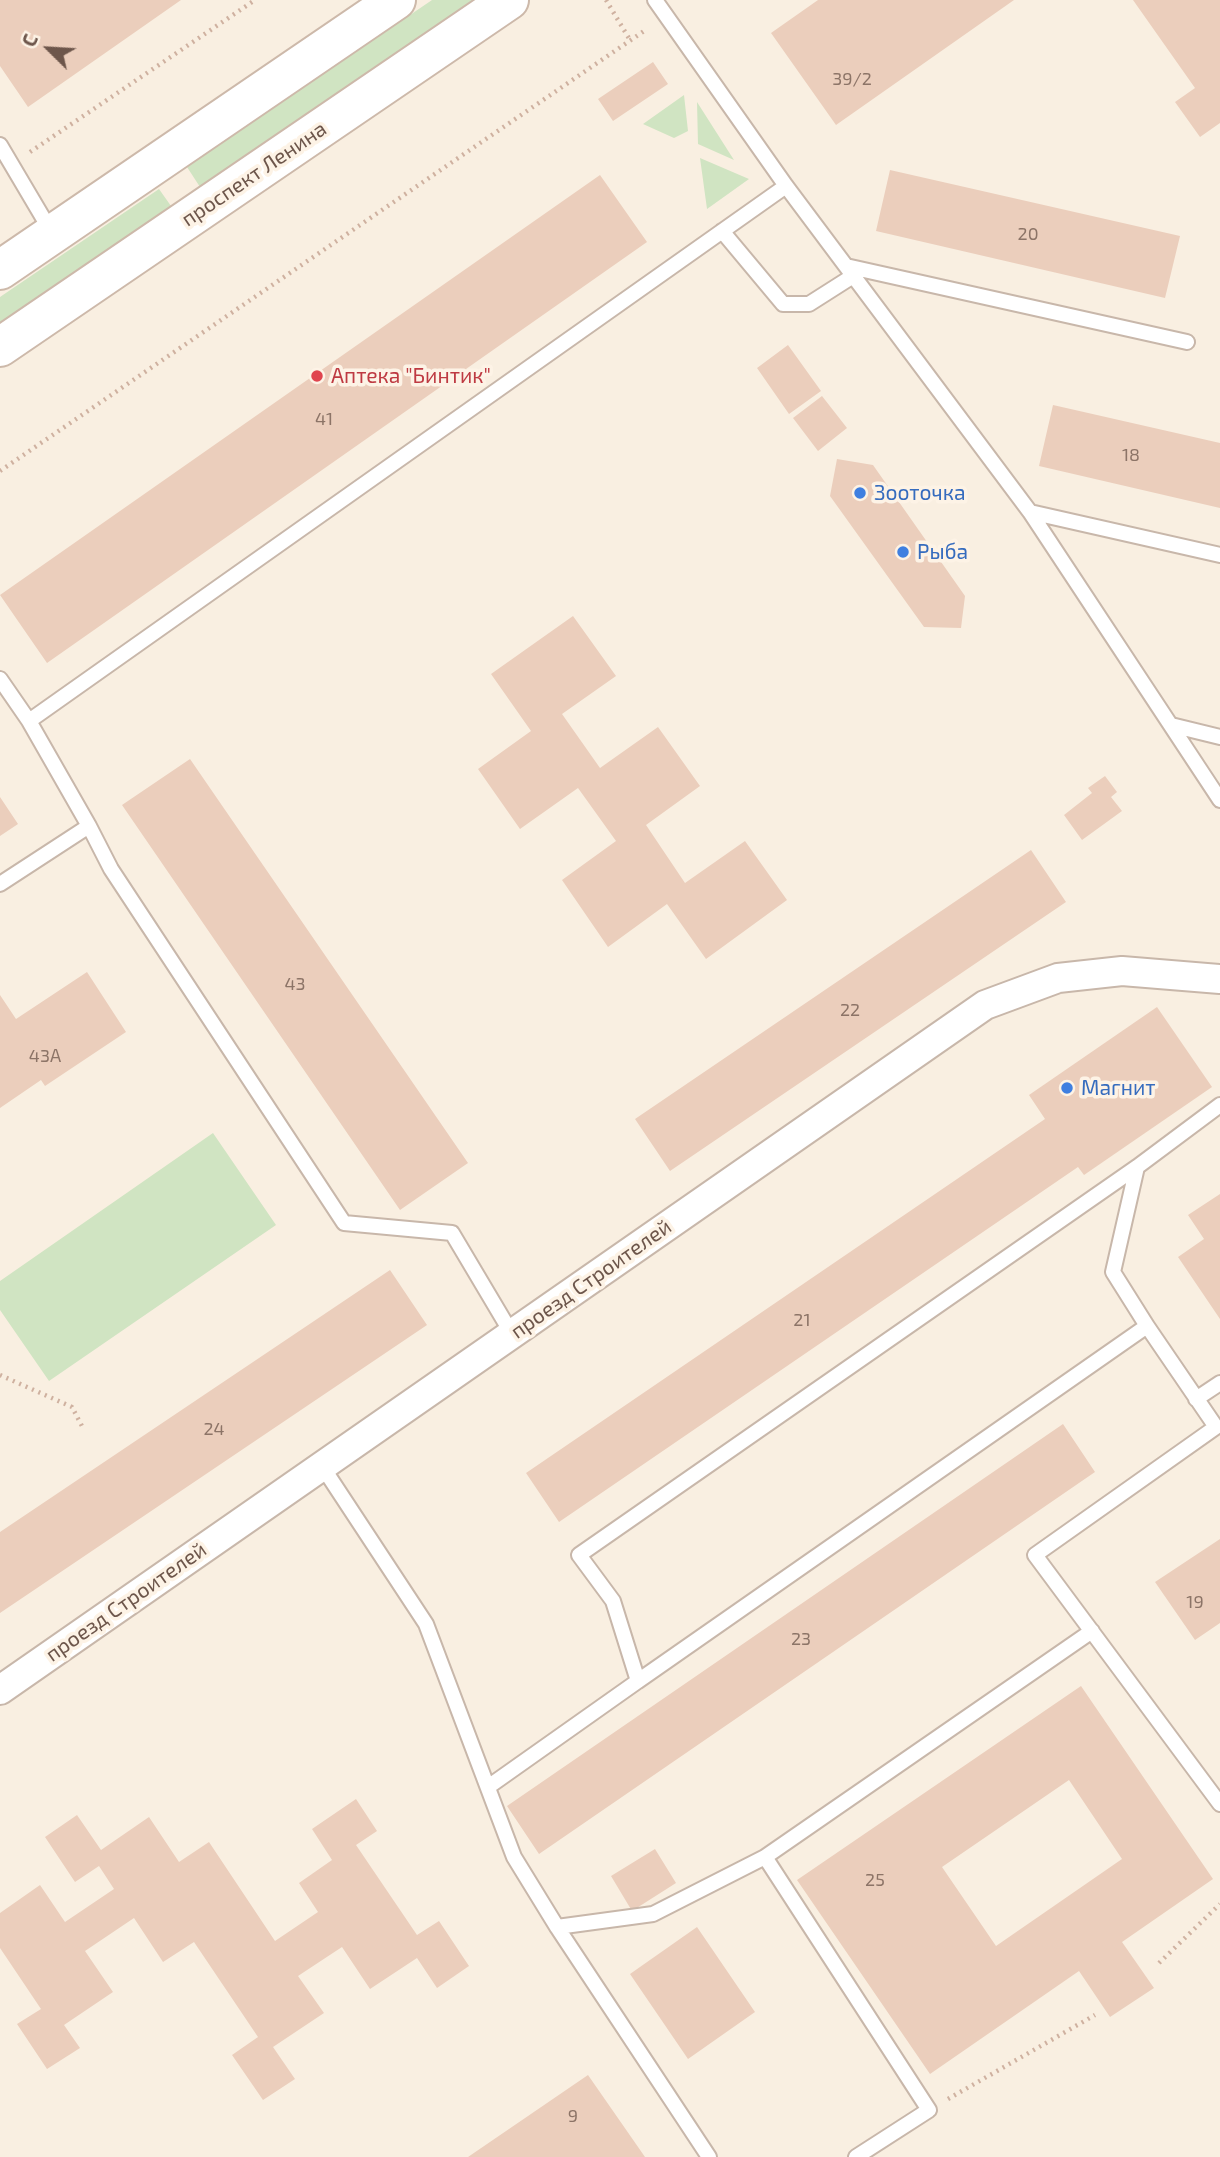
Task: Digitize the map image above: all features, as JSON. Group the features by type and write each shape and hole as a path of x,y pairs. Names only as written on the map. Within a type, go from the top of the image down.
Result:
{"main road":[{"path":"0,270 396,0"},
{"name":"проспект Ленина","path":"0,347 509,0"}],"street":[{"name":"проезд Строителей","path":"0,1690 985,1005 1058,978 1122,971 1220,979"}],"lane":[{"path":"655,0 786,186 1030,512 1220,800"},
{"path":"0,145 53,234"},
{"path":"29,721 786,186"},
{"path":"722,231 783,304 809,304 850,271"},
{"path":"850,271 1186,342"},
{"path":"1030,512 1220,555"},
{"path":"0,679 29,721 111,869 344,1223 452,1233 512,1334"},
{"path":"1171,725 1220,737"},
{"path":"0,884 89,827"},
{"path":"638,1681 613,1601 579,1555 1137,1167 1220,1105"},
{"path":"1137,1167 1113,1272 1216,1427 1035,1555 1220,1804"},
{"path":"488,1787 1147,1326"},
{"path":"1196,1399 1220,1383"},
{"path":"321,1466 426,1624 514,1857 709,2157"},
{"path":"557,1927 653,1914 765,1857 1092,1632"},
{"path":"765,1857 929,2110 856,2157"}],"path":[{"path":"12,164 255,0"},
{"path":"606,0 630,40"},
{"path":"0,471 630,40 668,17"},
{"path":"0,1375 72,1407 83,1430"},
{"path":"1159,1963 1220,1904"},
{"path":"929,2110 1095,2015"}],"green space":[{"path":"432,0 474,0 200,187 187,167"},
{"path":"684,95 688,131 674,138 643,124"},
{"path":"697,102 734,160 698,144"},
{"path":"700,158 749,179 707,209"},
{"path":"159,189 171,206 0,323 0,297"},
{"path":"213,1133 276,1225 49,1381 0,1310 0,1281"}],"building":[{"path":"0,0 181,0 28,107 0,66"},
{"path":"818,0 1014,0 836,125 771,33"},
{"path":"1133,0 1220,0 1220,123 1200,137 1175,102 1195,88"},
{"path":"653,62 668,84 613,121 598,99"},
{"path":"890,170 1180,236 1165,298 876,231"},
{"path":"600,175 647,242 47,663 0,595"},
{"path":"788,345 821,391 789,414 757,368"},
{"path":"822,396 847,428 818,451 793,418"},
{"path":"1053,405 1220,443 1220,508 1039,466"},
{"path":"837,459 873,465 965,596 961,628 924,627 830,496"},
{"path":"573,616 616,676 562,714 600,768 658,727 700,786 646,825 685,883 745,841 787,900 706,959 667,904 608,947 562,880 616,841 578,788 520,829 478,769 531,731 491,674"},
{"path":"190,759 468,1163 400,1210 122,805"},
{"path":"1105,776 1117,792 1111,797 1122,811 1082,840 1064,815 1092,793 1088,788"},
{"path":"0,797 18,824 0,836"},
{"path":"1031,850 1066,902 670,1171 635,1119"},
{"path":"87,972 126,1032 45,1086 41,1080 0,1108 0,995 16,1019"},
{"path":"1157,1007 1212,1087 1084,1175 1078,1167 559,1522 526,1473 1045,1119 1029,1095"},
{"path":"1220,1194 1220,1319 1178,1257 1204,1239 1188,1215"},
{"path":"390,1270 427,1325 0,1613 0,1532"},
{"path":"1063,1424 1095,1472 539,1854 507,1806"},
{"path":"1220,1539 1220,1623 1195,1640 1155,1582"},
{"path":"1081,1686 1213,1879 1122,1942 1154,1988 1110,2017 1079,1971 930,2074 797,1880","holes":["1069,1780 1122,1859 996,1946 942,1867"]},
{"path":"356,1799 377,1831 356,1845 417,1935 439,1921 469,1966 437,1988 417,1958 370,1989 342,1947 298,1976 324,2013 273,2047 295,2079 263,2100 232,2055 258,2037 194,1942 163,1962 134,1918 85,1951 113,1992 64,2025 80,2048 47,2069 17,2024 41,2009 0,1948 0,1913 40,1885 65,1922 114,1889 99,1866 75,1882 45,1837 77,1815 101,1850 149,1817 179,1862 209,1842 275,1941 318,1912 299,1883 332,1860 312,1829"},
{"path":"655,1849 676,1883 632,1911 611,1876"},
{"path":"697,1927 755,2012 688,2059 630,1974"},
{"path":"588,2075 645,2157 468,2157"}],"place":[{"name":"Аптека \"Бинтик\"","path":"317,376"},
{"name":"Зооточка","path":"860,493"},
{"name":"Рыба","path":"903,552"},
{"name":"Магнит","path":"1067,1088"}]}
